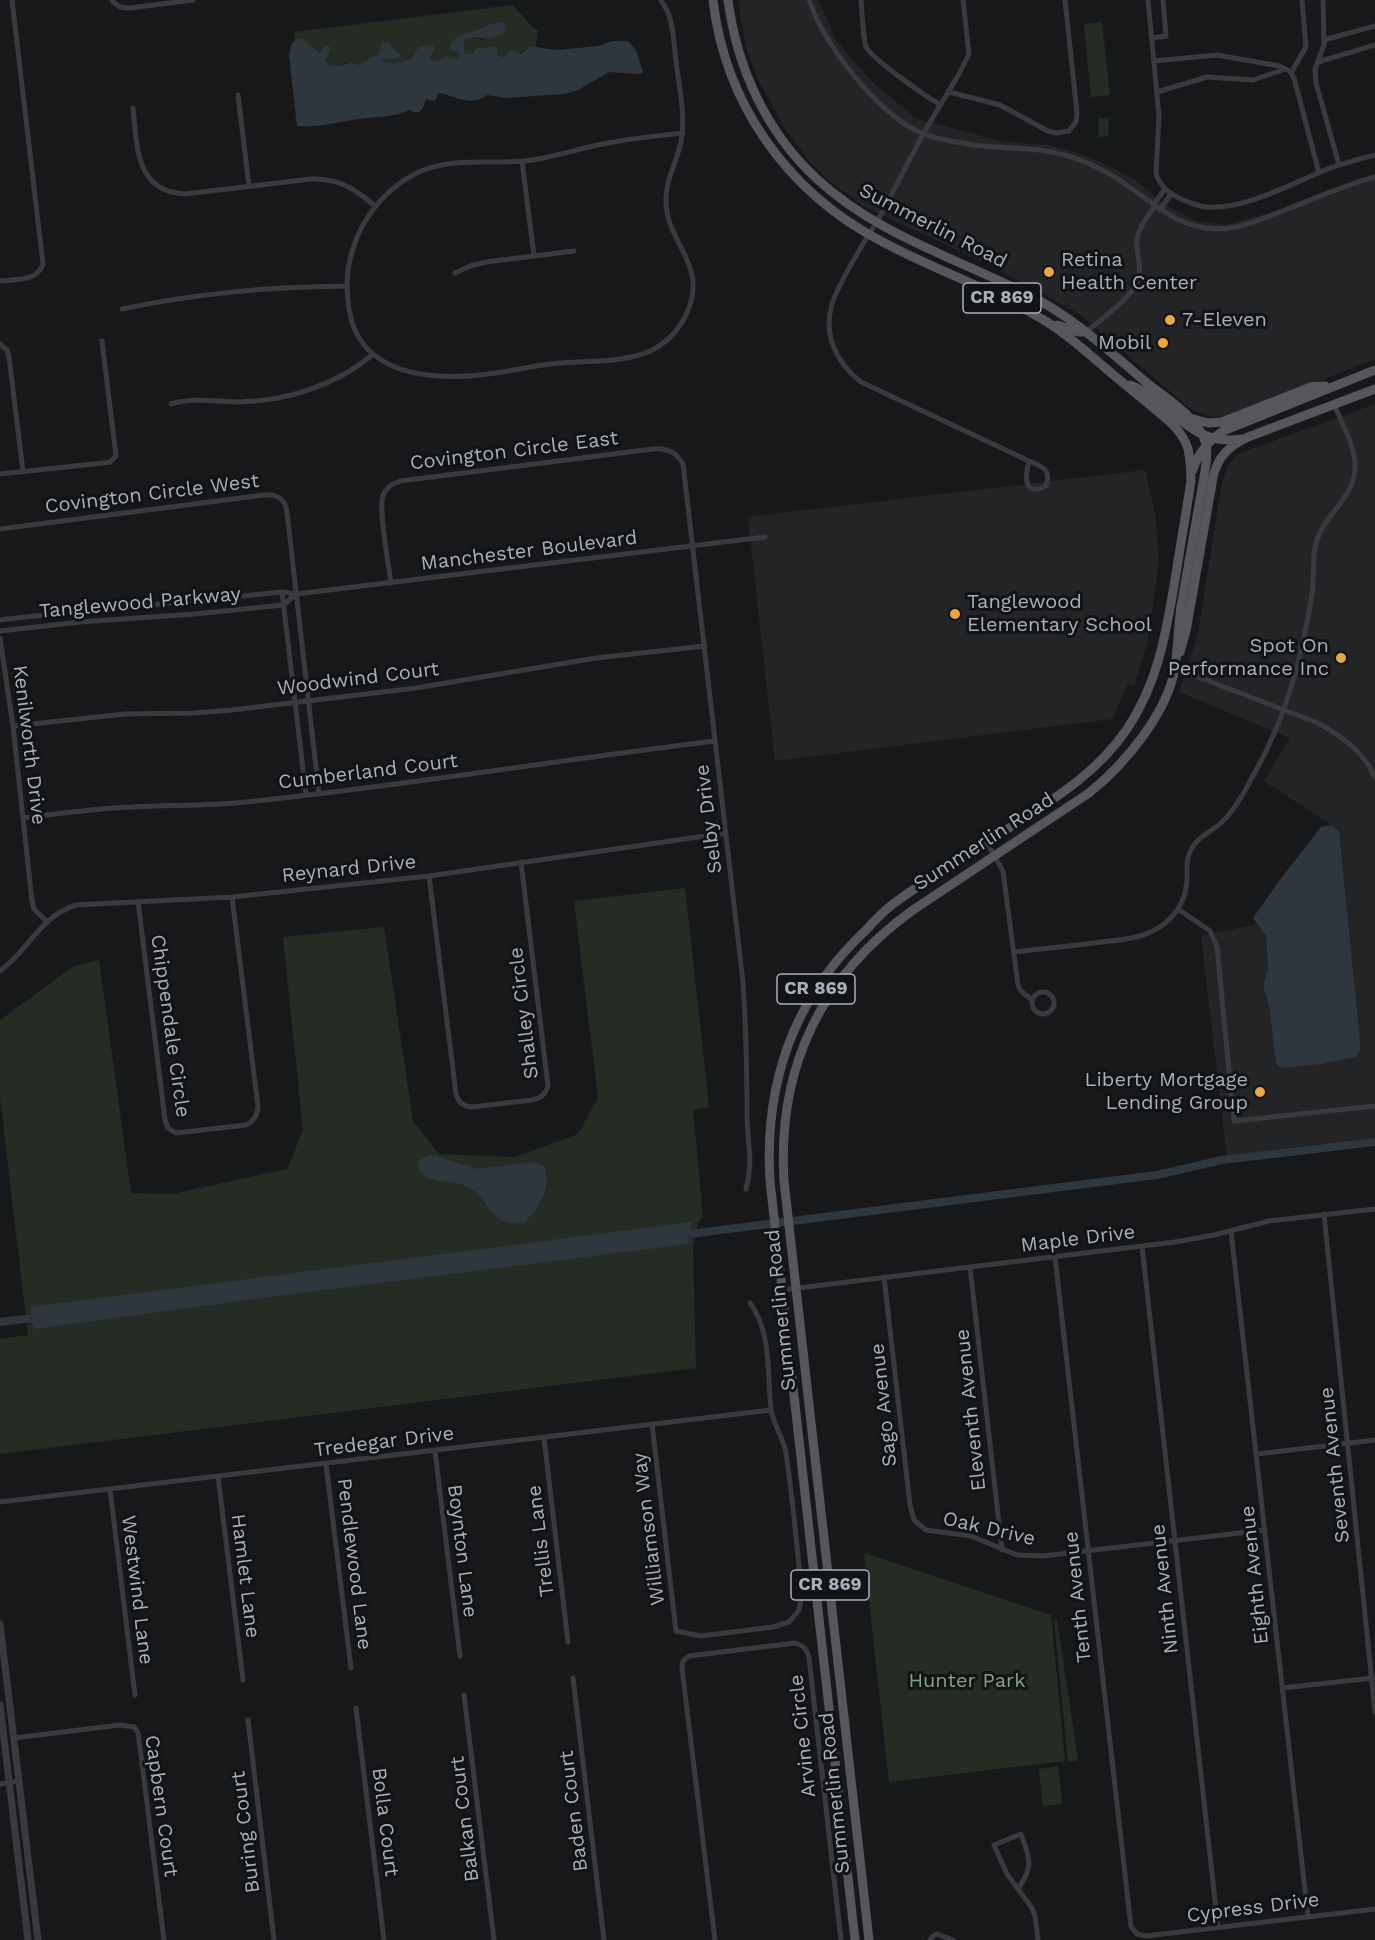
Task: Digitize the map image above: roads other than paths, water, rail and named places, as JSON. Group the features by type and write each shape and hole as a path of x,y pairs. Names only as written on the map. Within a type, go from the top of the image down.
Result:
{"main road":[{"name":"Summerlin Road","path":"713,0 721,44 732,77 749,115 763,138 788,170 819,201 868,234 1018,305 1052,325 1170,422 1184,438 1190,455 1191,482 1165,639 1154,676 1139,709 1114,745 1083,778 1057,798 892,905 840,956 807,1004 787,1049 774,1096 768,1154 773,1208 855,1940"},
{"name":"Summerlin Road","path":"728,0 735,41 747,78 778,134 796,158 817,179 852,208 877,222 1029,294 1086,332 1188,417 1202,435"},
{"path":"1052,325 1086,332"},
{"path":"1191,482 1197,460 1209,441 1236,425 1375,370"},
{"path":"1122,382 1140,389 1209,441 1248,438"},
{"path":"1188,417 1206,423 1222,422 1311,387 1339,384"},
{"path":"1175,668 1186,631 1214,473 1226,450 1248,438 1375,389"},
{"name":"Summerlin Road","path":"869,1940 787,1207 783,1162 787,1104 796,1065 819,1012 852,964 879,936 913,910 1079,801 1108,777 1126,758 1148,728 1166,695 1175,668 1177,631 1209,441"}],"street":[{"path":"0,281 35,276 41,271 43,264 12,0"},
{"path":"112,0 115,5 130,8 193,0"},
{"path":"661,0 672,25 683,115 682,133 680,145 667,183 666,208 673,232 688,259 693,289 685,318 677,330 650,351 627,357 561,362 464,376 402,370 372,355 358,339 352,324 347,286 350,257 355,241 375,206 394,188 415,174 430,168 462,162 522,161 627,139 682,133"},
{"path":"810,0 822,29 855,76 894,115 909,126 924,134 960,143 1034,148 1065,155 1106,171 1176,220 1199,227 1242,226 1336,189 1375,177"},
{"path":"861,0 866,46 928,99 941,105"},
{"path":"963,0 969,54 837,291 830,313 829,329 832,344 843,365 867,386 1042,466 1047,471 1049,479 1046,486 1038,489 1031,488 1026,482 1025,475 1029,461"},
{"path":"949,92 1000,105 1048,131 1069,132 1076,122 1077,113 1065,0"},
{"path":"1148,0 1160,116 1156,173 1158,181 1171,194 1205,208 1216,207 1260,198 1339,165 1375,155"},
{"path":"1152,38 1166,36 1163,0"},
{"path":"1291,73 1306,47 1302,0"},
{"path":"1323,0 1324,40 1322,53 1315,69 1316,83 1339,165"},
{"path":"1324,40 1375,26"},
{"path":"1318,62 1375,45"},
{"path":"1154,61 1217,55 1280,66 1291,73 1319,173"},
{"path":"1157,93 1207,77 1253,80 1285,69"},
{"path":"238,95 249,186"},
{"path":"133,108 139,159 145,172 156,184 170,192 178,194 328,179 351,187 375,206"},
{"path":"522,161 534,256"},
{"path":"1156,207 1165,189"},
{"path":"1086,332 1128,295 1137,283 1140,269 1137,238 1143,223 1171,194"},
{"path":"455,273 477,263 574,251"},
{"path":"122,309 239,290 289,286 347,286"},
{"path":"0,474 110,462 116,456 102,341"},
{"path":"0,344 7,350 9,357 23,471"},
{"path":"171,404 192,400 249,401 283,396 336,378 353,370 372,355"},
{"path":"1014,952 1142,936 1163,925 1178,909 1186,886 1186,868 1191,850 1202,836 1221,822 1238,802 1269,748 1285,711 1302,655 1313,591 1313,555 1316,544 1324,525 1350,488 1355,468 1352,449 1334,404"},
{"name":"Covington Circle East","path":"391,583 381,502 387,488 393,483 653,449 671,451"},
{"name":"Selby Drive","path":"671,451 679,457 685,473 746,1022 747,1119 751,1166 746,1189"},
{"name":"Covington Circle West","path":"0,528 273,495 285,504 287,512 296,594"},
{"name":"Manchester Boulevard","path":"296,594 765,537"},
{"path":"282,592 306,795"},
{"name":"Tanglewood Parkway","path":"0,620 282,592 296,594"},
{"path":"283,605 296,594"},
{"path":"296,594 319,794"},
{"path":"189,602 189,614"},
{"name":"Tanglewood Parkway","path":"0,631 95,620 283,605"},
{"path":"94,610 95,620"},
{"name":"Kenilworth Drive","path":"0,638 13,726 32,901 34,909 46,921"},
{"name":"Woodwind Court","path":"13,726 87,717 194,713 295,703 416,688 596,658 705,646"},
{"path":"1175,668 1318,723 1355,748 1372,770 1375,778"},
{"name":"Cumberland Court","path":"23,818 97,809 208,806 319,794 715,741"},
{"name":"Reynard Drive","path":"0,971 46,921 59,912 76,905 232,897 429,876 726,833"},
{"path":"987,843 1003,871 1018,985 1021,991 1032,1000"},
{"name":"Shalley Circle","path":"429,876 456,1094 459,1101 464,1106 472,1107 532,1100 546,1093 548,1086 521,862"},
{"name":"Chippendale Circle","path":"138,901 165,1120 168,1128 176,1133 246,1125 257,1115 232,897"},
{"path":"1178,909 1210,931 1217,947 1234,1121 1375,1106"},
{"path":"1048,992 1054,998 1055,1006 1050,1012 1040,1014 1032,1007 1032,1000 1037,994 1048,992"},
{"name":"Maple Drive","path":"782,1290 1142,1246 1214,1235 1269,1221 1375,1209"},
{"name":"Seventh Avenue","path":"1324,1214 1375,1712"},
{"name":"Eighth Avenue","path":"1231,1231 1308,1917"},
{"name":"Ninth Avenue","path":"1142,1246 1218,1928"},
{"name":"Tenth Avenue","path":"1055,1257 1128,1906 1134,1932"},
{"name":"Eleventh Avenue","path":"970,1267 1002,1550"},
{"name":"Sago Avenue","path":"884,1277 910,1504 914,1520 921,1527"},
{"path":"750,1303 755,1309 765,1337 771,1410"},
{"name":"Tredegar Drive","path":"0,1502 771,1410"},
{"name":"Williamson Way","path":"652,1424 676,1631 701,1636 773,1628 789,1622 799,1610 802,1595 786,1449 771,1410"},
{"name":"Trellis Lane","path":"544,1438 568,1642"},
{"path":"1257,1454 1375,1440"},
{"name":"Boynton Lane","path":"435,1451 460,1656"},
{"name":"Pendlewood Lane","path":"326,1464 351,1668"},
{"name":"Hamlet Lane","path":"218,1476 243,1680"},
{"name":"Westwind Lane","path":"110,1489 135,1695"},
{"name":"Oak Drive","path":"921,1527 933,1532 971,1536 1002,1550 1025,1556 1088,1552 1265,1530"},
{"path":"0,1624 38,1940"},
{"name":"Arvine Circle","path":"714,1940 683,1661 689,1656 795,1643 803,1645 808,1651 841,1940"},
{"path":"1282,1688 1373,1677"},
{"name":"Baden Court","path":"573,1678 604,1940"},
{"name":"Balkan Court","path":"464,1695 494,1940"},
{"path":"0,1705 28,1940"},
{"name":"Bolla Court","path":"356,1708 384,1940"},
{"name":"Buring Court","path":"248,1720 274,1940"},
{"name":"Capbern Court","path":"14,1738 120,1725 134,1726 138,1733 164,1940"},
{"path":"0,1784 19,1781"},
{"path":"1018,1888 1030,1866 1021,1834 994,1845 1007,1874 1035,1916 1038,1940"},
{"name":"Cypress Drive","path":"1134,1932 1146,1936 1375,1909"},
{"path":"930,1940 938,1934 953,1940"}],"waterway":[{"path":"681,1235 1157,1175 1222,1160 1375,1142"},
{"path":"0,1322 41,1317"}],"place":[{"name":"Retina Health Center","path":"1049,272"},
{"name":"7-Eleven","path":"1170,320"},
{"name":"Mobil","path":"1163,343"},
{"name":"Tanglewood Elementary School","path":"955,614"},
{"name":"Spot On Performance Inc","path":"1341,658"},
{"name":"Liberty Mortgage Lending Group","path":"1260,1092"}],"park label":[{"name":"Hunter Park","path":"967,1681"}]}
